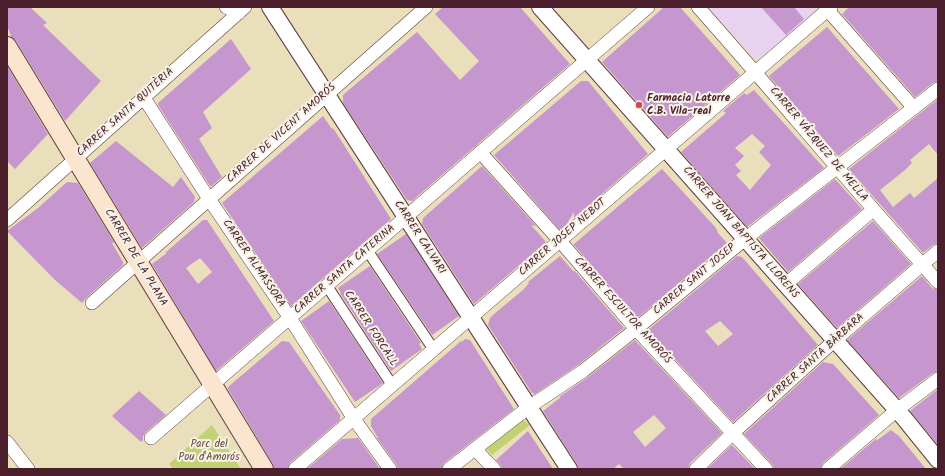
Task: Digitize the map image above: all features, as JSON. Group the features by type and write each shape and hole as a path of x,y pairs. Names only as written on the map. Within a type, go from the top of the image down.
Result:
{"main road":[{"name":"CARRER DE LA PLANA","path":"7,46 264,469"}],"street":[{"path":"226,7 242,10"},
{"name":"CARRER CALVARI","path":"270,7 569,469"},
{"name":"CARRER DE VICENT AMORÓS","path":"92,303 426,7"},
{"name":"CARRER JOAN BAPTISTA LLORENS","path":"540,7 897,410 938,460"},
{"name":"CARRER SANTA CATERINA","path":"151,438 648,7"},
{"name":"CARRER VÁZQUEZ DE MELLA","path":"698,7 756,72 873,210 938,282"},
{"path":"828,8 914,108"},
{"name":"CARRER JOSEP NEBOT","path":"295,469 756,72 828,8"},
{"name":"CARRER SANTA QUITÈRIA","path":"7,220 242,10"},
{"name":"CARRER SANT JOSEP","path":"449,469 529,407 583,371 745,239 938,89"},
{"name":"CARRER ALMASSORA","path":"144,98 209,199 290,318 354,418 390,469"},
{"name":"CARRER ESCULTOR AMORÓS","path":"480,152 636,329 766,469"},
{"path":"786,284 873,210"},
{"path":"367,250 434,350"},
{"name":"CARRER SANTA BÀRBARA","path":"696,469 733,433 835,340 938,251"},
{"name":"CARRER FORCALL","path":"327,286 392,385"},
{"path":"828,469 897,410 938,379"},
{"path":"7,442 28,469"},
{"path":"475,449 494,469"}],"shaded area":[{"path":"708,7 813,7 816,11 787,37 756,60"}],"green space":[{"path":"523,420 530,425 492,455 484,447"},
{"name":"Parc del Pou d'Amorós","path":"212,425 241,469 173,469 169,464"}],"building":[{"path":"7,7 30,7 47,23 43,25 101,81 65,121 16,41 11,37 7,28"},
{"path":"443,7 520,7 570,64 412,201 407,200 343,103 343,95 417,32 460,80 479,61 435,14"},
{"path":"664,7 680,7 740,75 668,137 602,62"},
{"path":"761,7 794,7 804,19 786,35"},
{"path":"849,7 938,7 938,81 933,83 915,97 842,14"},
{"path":"827,27 899,109 838,156 769,76"},
{"path":"231,39 251,69 203,112 212,128 199,139 222,177 210,186 158,103"},
{"path":"7,66 48,134 15,169 7,161"},
{"path":"581,81 588,81 648,154 574,218 574,212 566,225 560,230 494,155"},
{"path":"754,90 824,168 747,227 681,152 726,113 723,111 744,93 747,95","holes":["752,134 765,146 759,152 771,165 750,190 736,175 741,171 735,165 744,156 735,148"]},
{"path":"938,99 938,155 929,144 910,160 912,163 905,170 880,190 893,207 910,193 914,198 938,178 938,243 923,253 849,169"},
{"path":"323,116 332,129 333,128 391,219 291,306 222,203"},
{"path":"116,141 173,187 181,177 195,197 194,202 142,248 90,163"},
{"path":"482,166 536,226 531,225 546,242 474,304 422,224 423,218"},
{"path":"662,169 716,228 718,233 727,243 637,318 574,244"},
{"path":"835,179 862,209 788,272 759,238"},
{"path":"67,182 78,183 114,242 112,243 123,262 123,265 82,303 55,280 7,231 38,208"},
{"path":"203,220 207,220 274,321 216,371 152,264 167,253 165,253","holes":["200,258 212,272 198,284 186,268"]},
{"path":"873,221 911,264 837,328 798,284"},
{"path":"406,234 459,316 432,335 377,254"},
{"path":"560,256 624,328 578,365 535,394 532,393 488,325 490,318 494,314 523,290 529,283 528,282"},
{"path":"737,256 742,257 818,345 733,422 648,330","holes":["720,321 733,334 718,346 705,331"]},
{"path":"370,266 421,343 419,344 422,349 391,371 338,288"},
{"path":"922,276 932,288 938,290 938,371 933,373 899,398 847,340"},
{"path":"329,301 383,383 355,402 301,321"},
{"path":"465,339 470,340 514,409 444,463 441,469 398,469 377,438 371,426 371,419"},
{"path":"635,340 722,433 690,463 688,469 624,469 619,464 613,469 578,469 577,464 543,411 561,397 559,397 588,377","holes":["654,415 666,428 645,447 633,432"]},
{"path":"282,341 289,342 340,415 340,420 290,463 287,469 274,469 273,464 228,387"},
{"path":"823,362 833,364 879,415 823,463 820,469 774,469 772,464 744,434"},
{"path":"938,389 938,445 910,411"},
{"path":"139,391 166,415 146,432 141,442 112,416"},
{"path":"891,430 899,436 926,469 840,469 877,438 876,441"},
{"path":"528,431 553,469 502,469 496,460"},
{"path":"358,438 380,469 307,469 342,439"},
{"path":"732,445 755,469 707,469"}],"place":[{"name":"Farmacia Latorre C.B. Vila-real","path":"639,105"}]}
